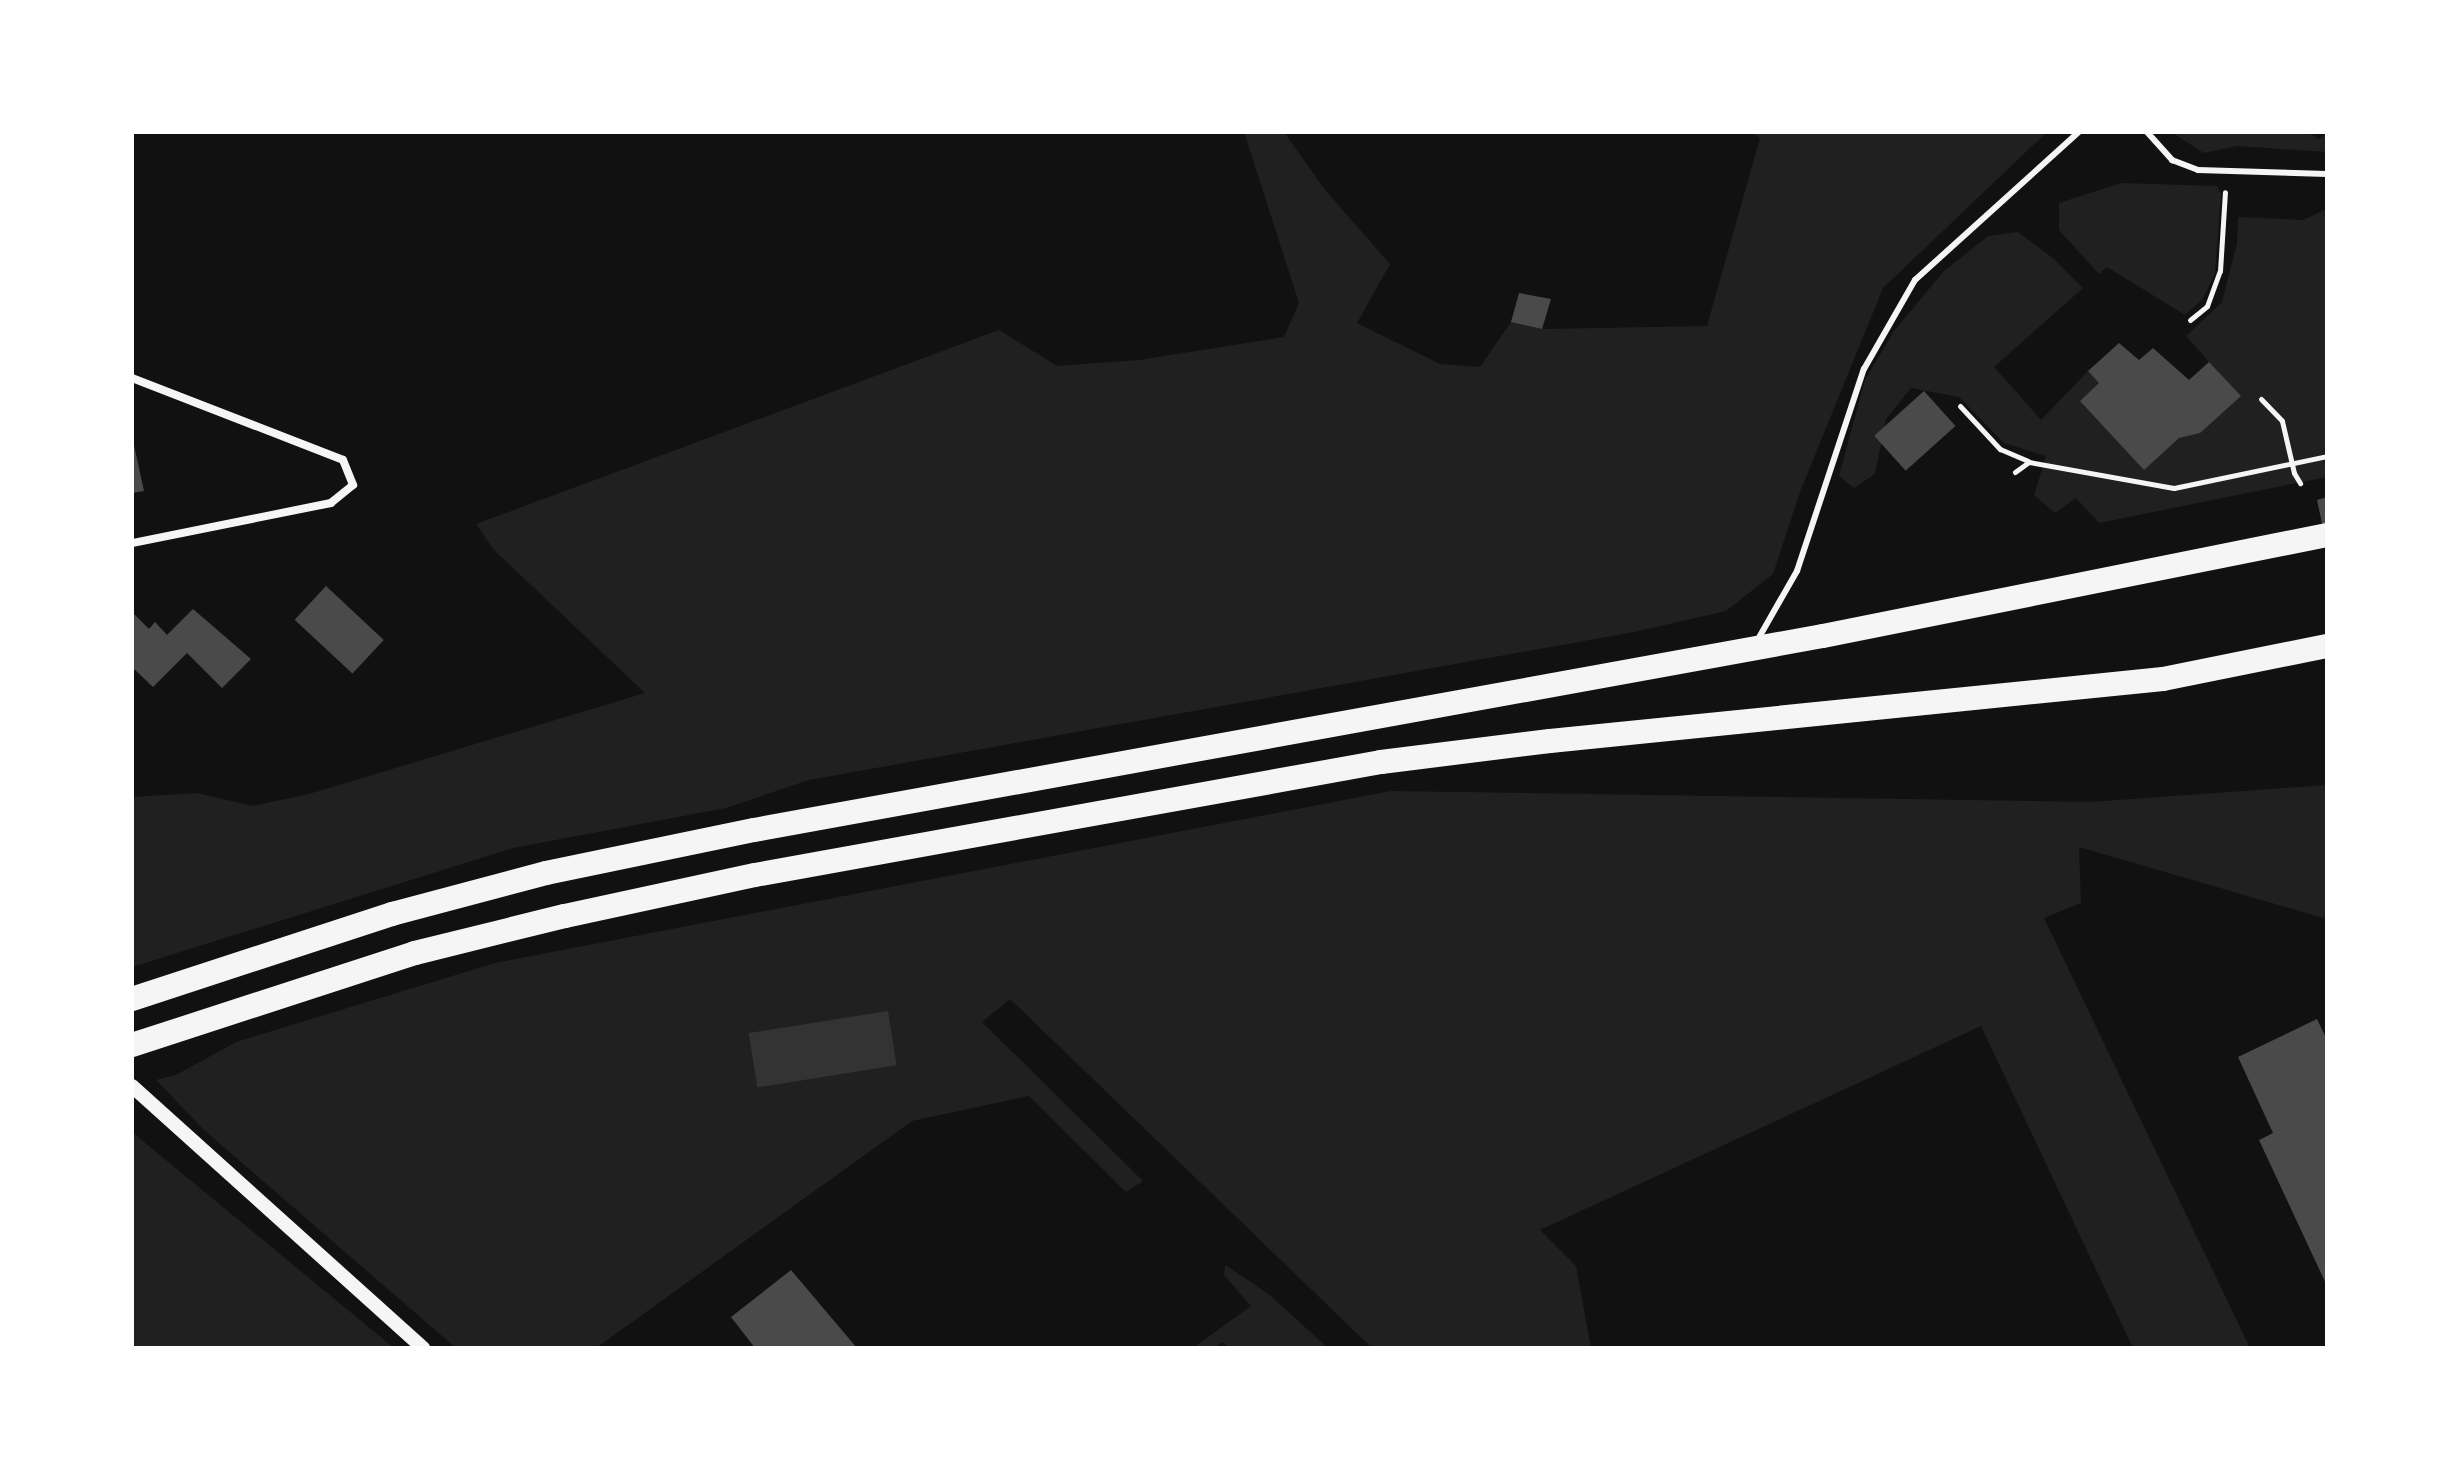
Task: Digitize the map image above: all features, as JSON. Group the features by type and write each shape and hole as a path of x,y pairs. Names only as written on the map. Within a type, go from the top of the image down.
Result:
{"highway":[{"path":"132,999 392,914 546,873 754,830 1754,646 2327,535"},
{"path":"132,1045 415,953 565,916 755,875 1381,762 1550,741 2163,679 2327,646"}],"street":[{"path":"132,378 343,460 353,485 331,503 132,543"},
{"path":"132,1086 423,1348"}],"lane":[{"path":"1754,646 1797,571 1864,369 1915,280 2079,132"},
{"path":"2147,132 2172,160 2198,170 2327,174"}],"path":[{"path":"2190,320 2207,306 2220,271 2225,217 2224,171"},
{"path":"2261,399 2282,421 2291,463 2300,483"},
{"path":"1960,406 2000,449 2029,462 2174,488 2327,456"},
{"path":"2015,472 2029,462"}],"shaded area":[{"path":"1244,132 1284,132 1325,190 1390,264 1357,323 1440,364 1480,367 1511,322 1542,329 1707,326 1760,138 1750,132 2047,132 1883,288 1800,492 1773,574 1726,611 1634,632 809,780 726,808 513,848 132,967 132,797 197,793 253,806 309,794 645,693 494,550 476,524 999,330 1057,366 1139,360 1284,337 1299,303"},
{"path":"2171,132 2308,132 2319,139 2327,132 2327,152 2237,146 2204,153"},
{"path":"2121,183 2217,186 2221,194 2215,274 2202,300 2185,315 2107,267 2099,274 2059,230 2059,203"},
{"path":"2327,209 2327,477 2099,523 2076,498 2055,513 2034,495 2046,456 2004,443 1959,397 1911,388 1886,419 1875,474 1854,488 1839,476 1865,380 1894,331 1943,272 1988,236 2018,232 2054,259 2083,288 1994,367 2041,420 2088,371 2200,399 2209,362 2186,336 2222,302 2237,243 2238,217 2303,220"},
{"path":"2327,785 2327,919 2079,847 2081,903 2044,918 2250,1348 2133,1348 1981,1026 1540,1230 1576,1266 1591,1348 1372,1348 1010,999 982,1022 1143,1181 1126,1192 1029,1096 912,1121 596,1348 456,1348 204,1130 156,1080 176,1075 236,1042 495,963 1391,791 2090,802"},
{"path":"888,1011 897,1065 757,1087 749,1033"},
{"path":"132,1132 394,1348 132,1348"},
{"path":"1225,1265 1266,1292 1328,1348 1228,1348 1223,1342 1214,1348 1193,1348 1251,1306 1224,1275"}],"building":[{"path":"1519,293 1551,299 1542,329 1511,322"},
{"path":"2119,343 2139,360 2153,348 2189,380 2209,362 2241,396 2200,433 2179,438 2144,470 2080,401 2099,383 2088,371"},
{"path":"1924,391 1955,426 1906,471 1874,436"},
{"path":"132,436 144,491 132,493"},
{"path":"2327,497 2327,542 2326,542 2317,500"},
{"path":"326,586 384,640 352,674 295,620"},
{"path":"193,609 251,659 222,688 187,653 153,687 132,667 132,612 149,629 155,622 167,635"},
{"path":"2317,1019 2327,1040 2327,1286 2259,1140 2273,1133 2238,1057"},
{"path":"791,1270 857,1348 755,1348 731,1317"}]}
